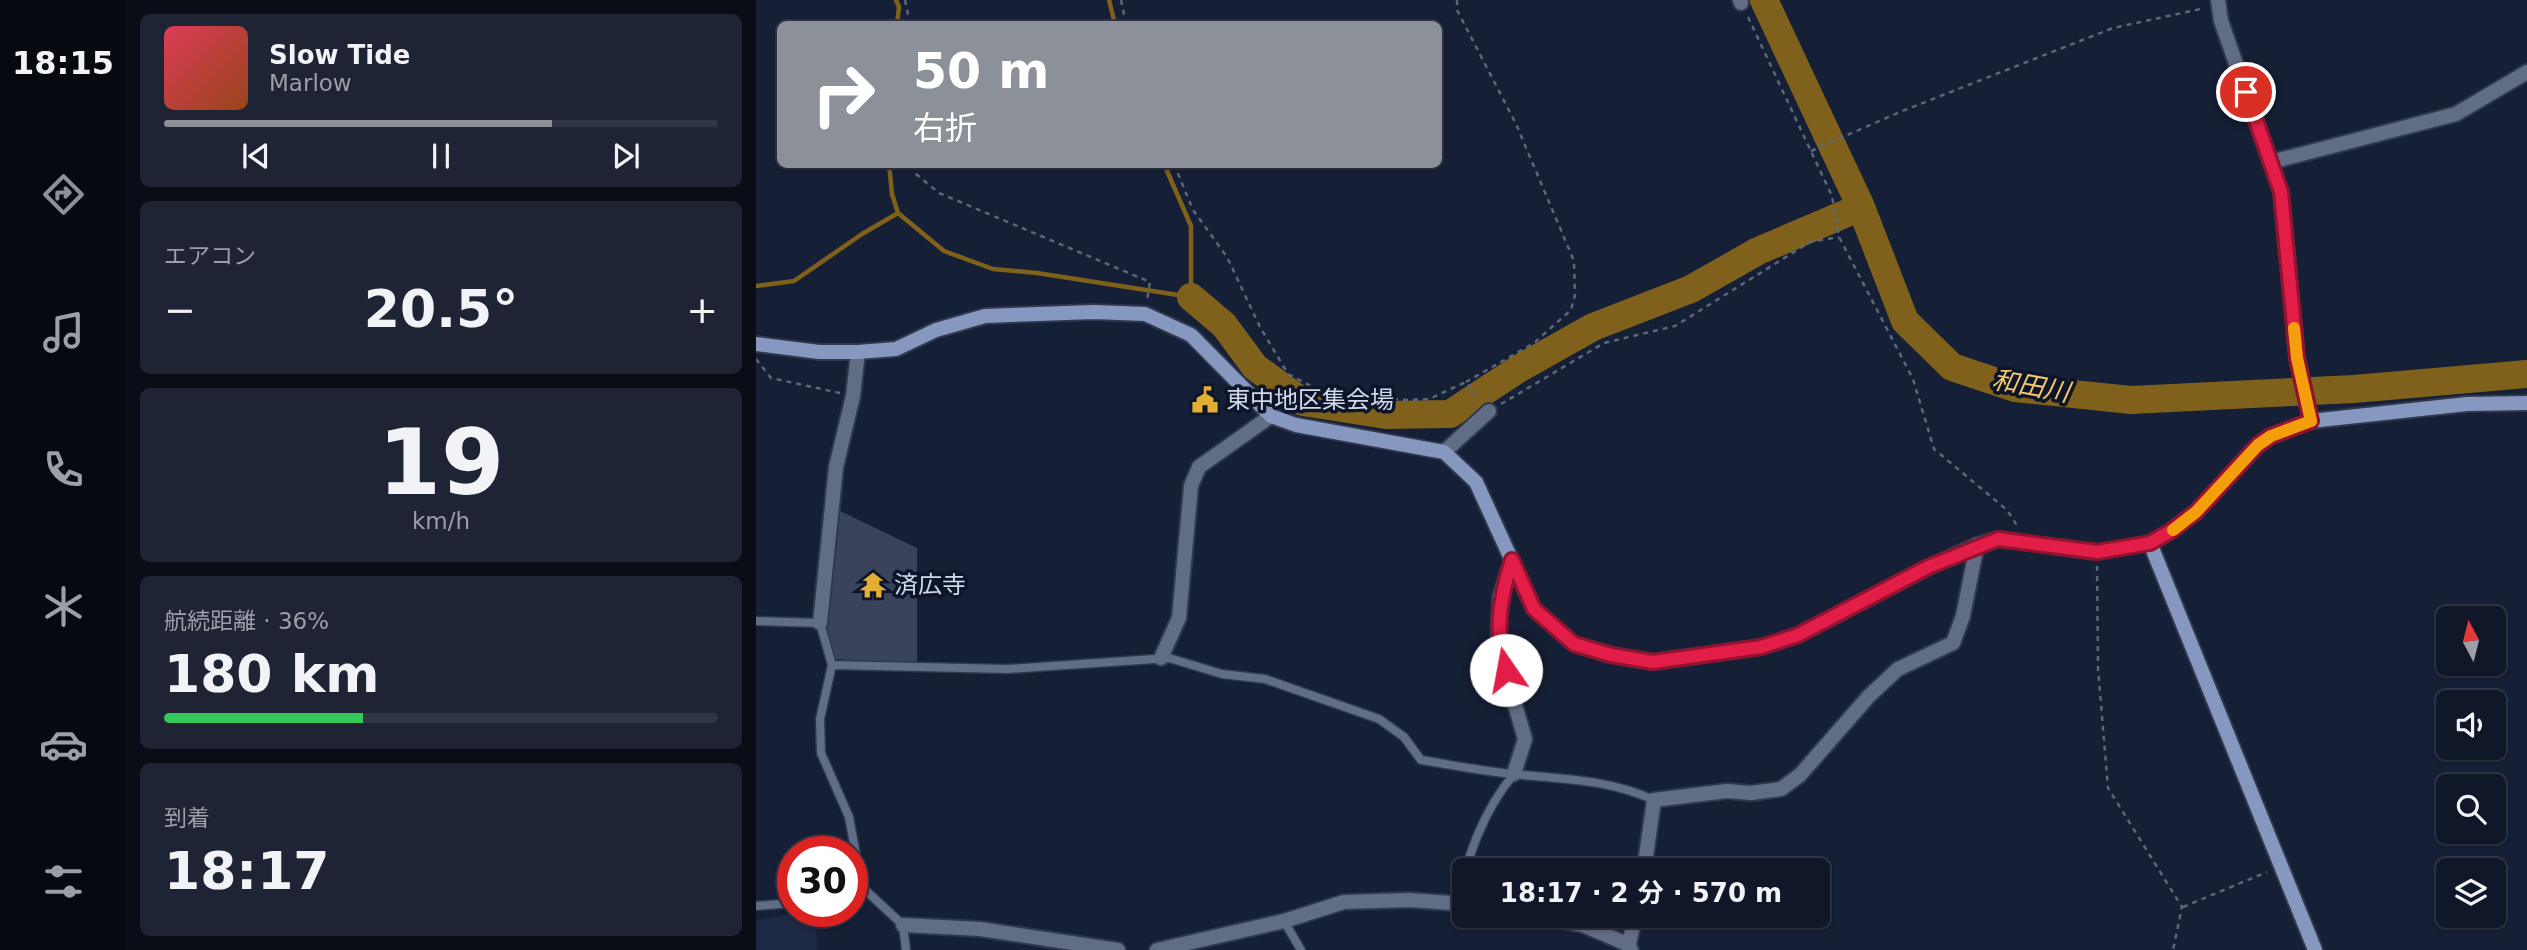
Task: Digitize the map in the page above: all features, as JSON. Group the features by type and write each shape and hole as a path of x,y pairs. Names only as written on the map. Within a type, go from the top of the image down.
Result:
{"street":[{"path":"2218,3 2221,21 2281,192 2297,358 2310,415"},
{"path":"2270,162 2456,114 2527,72"},
{"path":"756,344 819,352 858,352 896,349 936,330 985,316 1094,312 1145,314 1191,335 1271,416 1296,425 1444,452 1476,482 1534,609 1574,644 1611,655 1653,662 1761,647 1798,635 1977,545 1998,539 2097,552 2150,543 2196,512 2258,445 2310,415 2468,404 2527,403"},
{"path":"820,624 836,467 853,396 858,352"},
{"path":"1444,452 1489,411"},
{"path":"1161,658 1179,618 1191,486 1199,467 1271,416"},
{"path":"2150,543 2315,950"},
{"path":"1646,858 1654,800 1781,789 1800,775 1869,696 1898,669 1953,643 1963,616 1977,545"},
{"path":"1512,560 1500,597 1498,647 1525,739 1514,774"},
{"path":"1157,950 1284,920 1344,902 1452,903"},
{"path":"903,925 980,929 1118,950"},
{"path":"1589,928 1630,947 1633,928"}],"lane":[{"path":"756,621 820,624 832,665 821,719 821,753 849,817 851,836"},
{"path":"832,665 1007,668 1161,658 1222,674 1265,679 1379,719 1404,737 1421,760 1514,774 1596,782 1628,788 1654,800"},
{"path":"1469,858 1495,797 1514,774"},
{"path":"868,897 903,925 906,950"},
{"path":"756,906 777,904"},
{"path":"1284,920 1301,950"}],"path":[{"path":"905,0 909,21"},
{"path":"1121,0 1125,21"},
{"path":"1176,168 1193,210 1227,257 1260,327 1288,374 1303,384 1326,394 1429,400 1534,343 1571,310 1575,295 1574,261 1516,124 1457,10 1457,0"},
{"path":"1740,1 1832,196 1839,237 1913,379 1934,449 2007,510 2027,542"},
{"path":"1811,151 1900,112 2113,28 2218,3"},
{"path":"915,168 916,174 939,193 1150,282 1145,314"},
{"path":"1466,382 1489,411 1604,343 1675,326 1810,242 1839,237"},
{"path":"756,359 771,378 853,396"},
{"path":"2097,552 2098,668 2108,788 2182,907 2173,950"},
{"path":"2182,907 2280,867"}],"shaded area":[{"path":"777,916 777,927 816,927 817,950 756,950 756,920"}],"building":[{"name":"済広寺","path":"838,510 917,548 917,665 835,659 825,623"}],"waterway":[{"path":"896,0 899,7 897,21"},
{"path":"1109,0 1114,21"},
{"name":"和田川","path":"1764,0 1861,207 1905,321 1952,367 2015,388 2131,400 2354,389 2527,374"},
{"path":"889,168 892,194 898,213 944,251 993,269 1037,273 1191,297 1191,226 1166,168"},
{"path":"1191,297 1224,325 1255,367 1303,402 1386,415 1450,414 1520,368 1593,327 1691,289 1758,251 1861,207"},
{"path":"756,286 794,281 862,234 898,213"}],"slow traffic":[{"path":"2173,530 2196,512 2258,445 2288,428 2311,421 2297,358 2294,328"}],"place":[{"name":"東中地区集会場","path":"1205,400"},
{"name":"済広寺","path":"873,585"}],"route":[{"path":"1506,670 1498,647 1500,597 1512,560 1534,609 1574,644 1611,655 1653,662 1761,647 1798,635 1928,567 1977,545 1998,539 2097,552 2123,549 2150,543 2196,512 2258,445 2288,428 2311,421 2297,358 2281,192 2246,92"}]}
